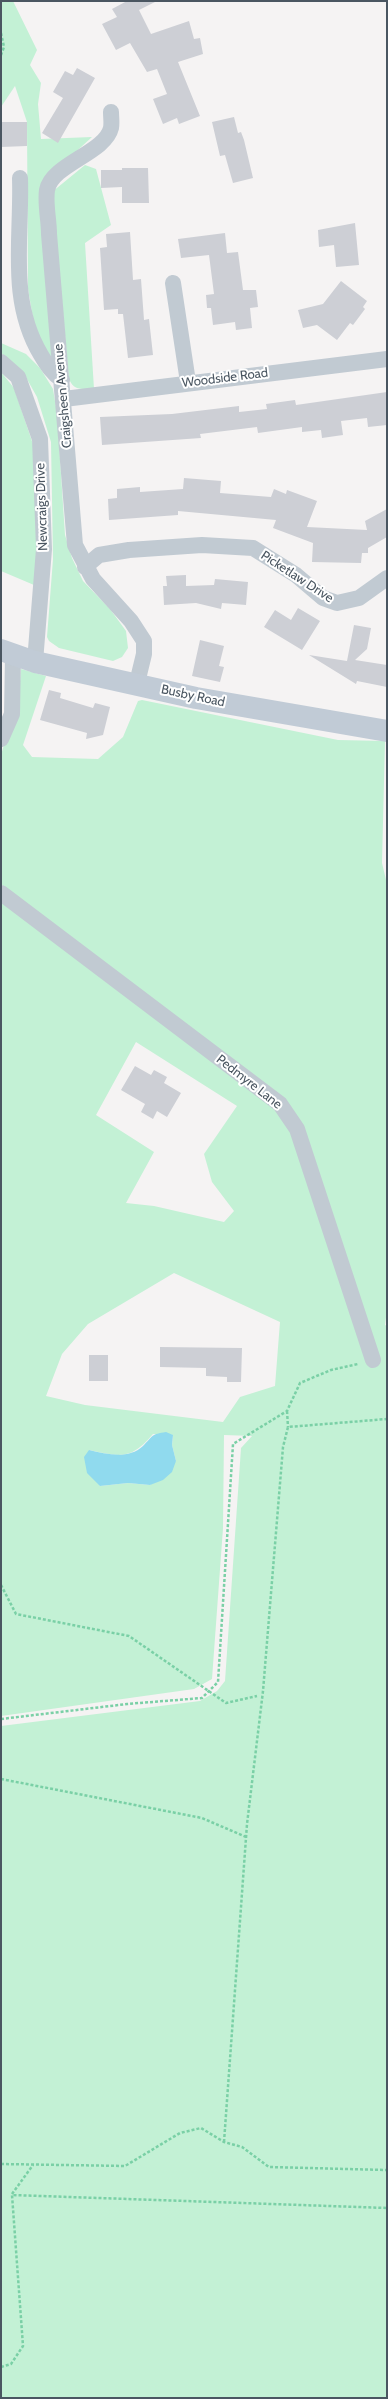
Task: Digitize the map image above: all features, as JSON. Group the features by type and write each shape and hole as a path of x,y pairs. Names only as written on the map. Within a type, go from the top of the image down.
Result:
{"main road":[{"name":"Busby Road","path":"7,653 35,662 137,683 196,698 387,731"}],"street":[{"name":"Craigsheen Avenue","path":"110,112 111,128 107,137 62,171 52,180 47,190 74,545 93,579 131,621 144,641 144,654 137,683"},
{"path":"20,178 21,214 18,290 29,335 53,374 62,380"},
{"path":"173,283 188,382"},
{"name":"Woodside Road","path":"64,399 188,382 387,359"},
{"name":"Newcraigs Drive","path":"1,362 18,377 40,439 44,548 35,662"},
{"name":"Picketlaw Drive","path":"85,567 99,555 129,550 202,545 252,548 296,575 323,598 337,603 359,598 387,578"},
{"path":"1,739 12,714 7,653"},
{"name":"Pedmyre Lane","path":"1,894 280,1104 297,1129 373,1360"}],"path":[{"path":"1,33 4,47 1,55"},
{"path":"224,2142 246,1837 263,1692 282,1447 288,1427 287,1410 300,1383 331,1370 373,1360"},
{"path":"1,1719 127,1704 202,1698 218,1682 233,1444 287,1410"},
{"path":"288,1427 387,1419"},
{"path":"1,1585 16,1614 128,1636 226,1703 257,1696"},
{"path":"1,1779 202,1818 246,1837"},
{"path":"1,2164 125,2166 180,2133 200,2128 224,2142 242,2147 270,2167 387,2170"},
{"path":"1,2367 11,2364 23,2346 12,2195 33,2165"},
{"path":"12,2195 387,2208"}],"green space":[{"path":"1,1 13,1 37,50 30,65 41,83 38,104 41,139 92,137 45,180 53,360 51,359 35,330 28,289 27,122 15,86 1,107"},
{"path":"85,165 96,169 111,225 85,243 94,389 82,389 73,386 69,379 52,192"},
{"path":"1,343 26,354 40,368 53,389 57,413 65,535 72,558 83,581 110,609 126,631 128,648 122,657 113,661 59,648 49,641 47,637 53,559 51,442 37,397 23,372 1,353"},
{"path":"1,372 14,388 35,450 38,558 34,585 1,571"},
{"path":"21,669 46,676 23,745 32,757 98,759 123,737 138,701 142,700 338,740 385,741 382,863 387,884 387,1310 385,1325 387,1326 387,2398 1,2398 1,1726 200,1701 217,1691 225,1681 241,1448 252,1436 224,1435 223,1528 212,1679 194,1689 1,1716 1,901 47,923 1,884 1,755 19,694","holes":["136,1042 237,1106 204,1154 212,1182 234,1211 224,1222 154,1206 126,1203 154,1152 96,1115","174,1273 280,1322 275,1386 240,1397 223,1422 85,1405 46,1396 62,1354 88,1324","153,1434 173,1435 172,1445 176,1461 150,1485 128,1483 100,1486 89,1450 118,1455 132,1452"]}],"water":[{"path":"166,1432 173,1435 172,1445 176,1461 172,1472 163,1480 150,1485 128,1483 100,1486 87,1473 84,1457 89,1450 117,1455 131,1453 143,1446 155,1435"}],"building":[{"path":"127,1 157,1 139,10 151,34 189,21 194,39 200,38 203,54 178,62 200,116 179,124 177,118 163,124 153,99 167,94 157,69 147,72 130,43 116,50 102,24 117,17 112,9"},
{"path":"77,68 95,78 58,143 42,133 63,98 53,92 65,71 73,75"},
{"path":"234,117 238,133 241,132 244,140 253,178 233,183 225,155 220,156 212,122"},
{"path":"1,122 27,122 27,146 1,147"},
{"path":"122,168 148,168 149,203 122,203 122,187 101,188 101,170 122,170"},
{"path":"355,223 359,265 336,267 334,245 319,247 318,230"},
{"path":"130,232 133,280 141,279 144,320 149,319 153,355 128,358 123,314 118,314 118,309 104,310 100,248 107,247 106,234"},
{"path":"225,233 227,253 238,252 243,290 256,290 258,307 250,308 252,328 236,330 235,322 213,325 211,308 207,308 206,295 214,294 209,255 181,258 178,239"},
{"path":"341,281 367,301 363,307 365,309 353,325 350,323 337,340 317,325 303,328 298,310 323,304"},
{"path":"387,392 387,425 368,427 367,418 341,421 343,435 322,438 321,430 302,432 302,427 258,433 257,427 200,434 201,438 102,445 100,417 172,414 239,406 239,412 267,409 266,404 295,400 296,405"},
{"path":"184,478 221,481 220,493 271,497 274,489 286,494 287,490 317,501 307,527 367,530 365,521 387,509 387,537 368,548 368,553 362,553 361,563 312,562 313,543 273,528 276,520 178,511 178,515 109,520 108,499 117,498 117,489 140,487 140,492 183,489"},
{"path":"186,575 186,586 214,585 215,579 248,582 246,605 222,603 221,609 196,603 164,605 163,586 167,586 166,576"},
{"path":"298,608 320,621 302,650 264,627 275,610 291,620"},
{"path":"354,625 371,628 367,649 355,660 387,665 387,687 357,681 356,684 309,655 347,661"},
{"path":"200,640 224,646 219,666 224,667 220,682 192,676"},
{"path":"49,690 61,693 60,698 93,708 95,703 110,707 103,735 86,739 87,733 40,720"},
{"path":"135,1066 151,1075 154,1070 167,1077 164,1083 181,1093 167,1117 157,1111 153,1119 141,1112 145,1104 121,1090"},
{"path":"160,1347 242,1348 241,1382 227,1382 227,1377 206,1376 206,1368 160,1367"},
{"path":"89,1355 108,1355 108,1381 89,1381"}]}
